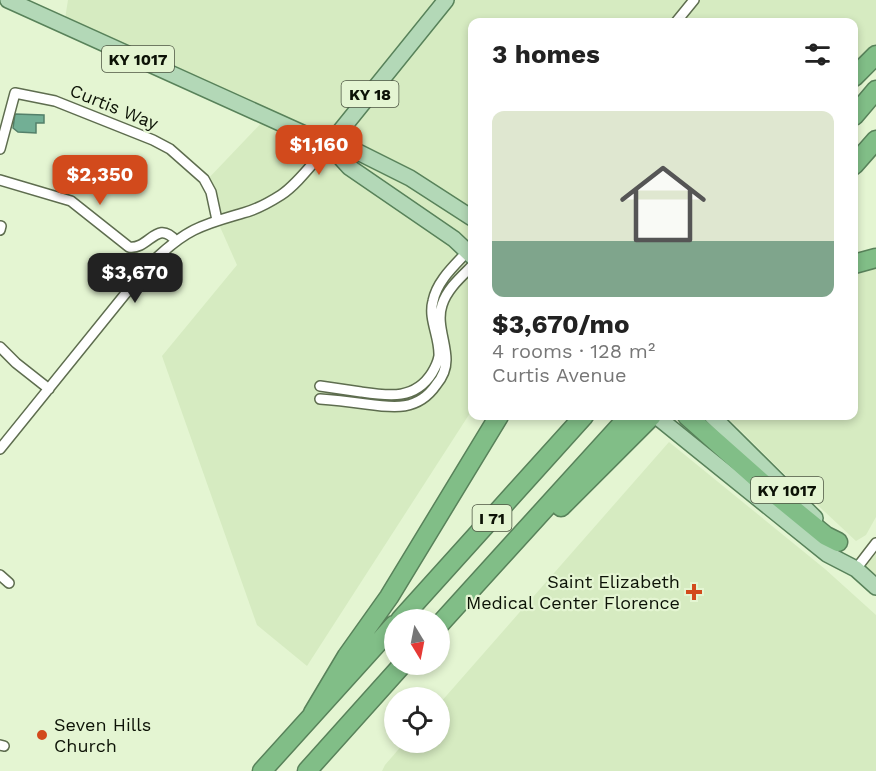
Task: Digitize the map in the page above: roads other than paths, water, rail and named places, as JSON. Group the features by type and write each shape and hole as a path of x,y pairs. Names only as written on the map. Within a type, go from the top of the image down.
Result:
{"highway":[{"path":"858,73 876,55"},
{"path":"858,111 876,90"},
{"path":"858,160 876,140"},
{"path":"858,263 876,258"},
{"path":"313,713 347,656 389,597 497,420"},
{"name":"I 71","path":"410,609 580,420"},
{"name":"I 71","path":"450,613 514,541 551,518 642,420"},
{"path":"692,420 776,495 826,536 838,542"},
{"path":"262,771 384,636"},
{"path":"307,771 393,675"}],"main road":[{"name":"KY 1017","path":"8,0 329,145 357,152 410,178 468,215"},
{"name":"KY 18","path":"329,145 446,0"},
{"name":"KY 1017","path":"329,145 349,167 454,239 468,255"},
{"name":"KY 1017","path":"649,420 826,554 856,569"},
{"name":"KY 1017","path":"716,420 819,522 838,542 856,569 876,587"}],"street":[{"path":"679,18 694,0"},
{"name":"Curtis Way","path":"0,149 15,93 55,101 170,149 204,179 211,192 217,220"},
{"path":"0,449 147,267 160,254 194,230 217,220 245,213 281,195 329,145"},
{"path":"0,180 71,201 129,247 140,246 159,233 165,232 176,241"},
{"path":"320,386 388,396 402,394 422,385 429,379 439,359 439,347 432,318 432,302 446,276 468,260"},
{"path":"320,399 392,407 418,402 429,394 438,384 446,363 440,318 443,302 468,262"},
{"path":"0,347 49,389"},
{"path":"856,569 876,543"},
{"path":"0,575 9,583"}],"place":[{"name":"Saint Elizabeth Medical Center Florence","path":"694,592"},
{"name":"Seven Hills Church","path":"42,735"}]}
